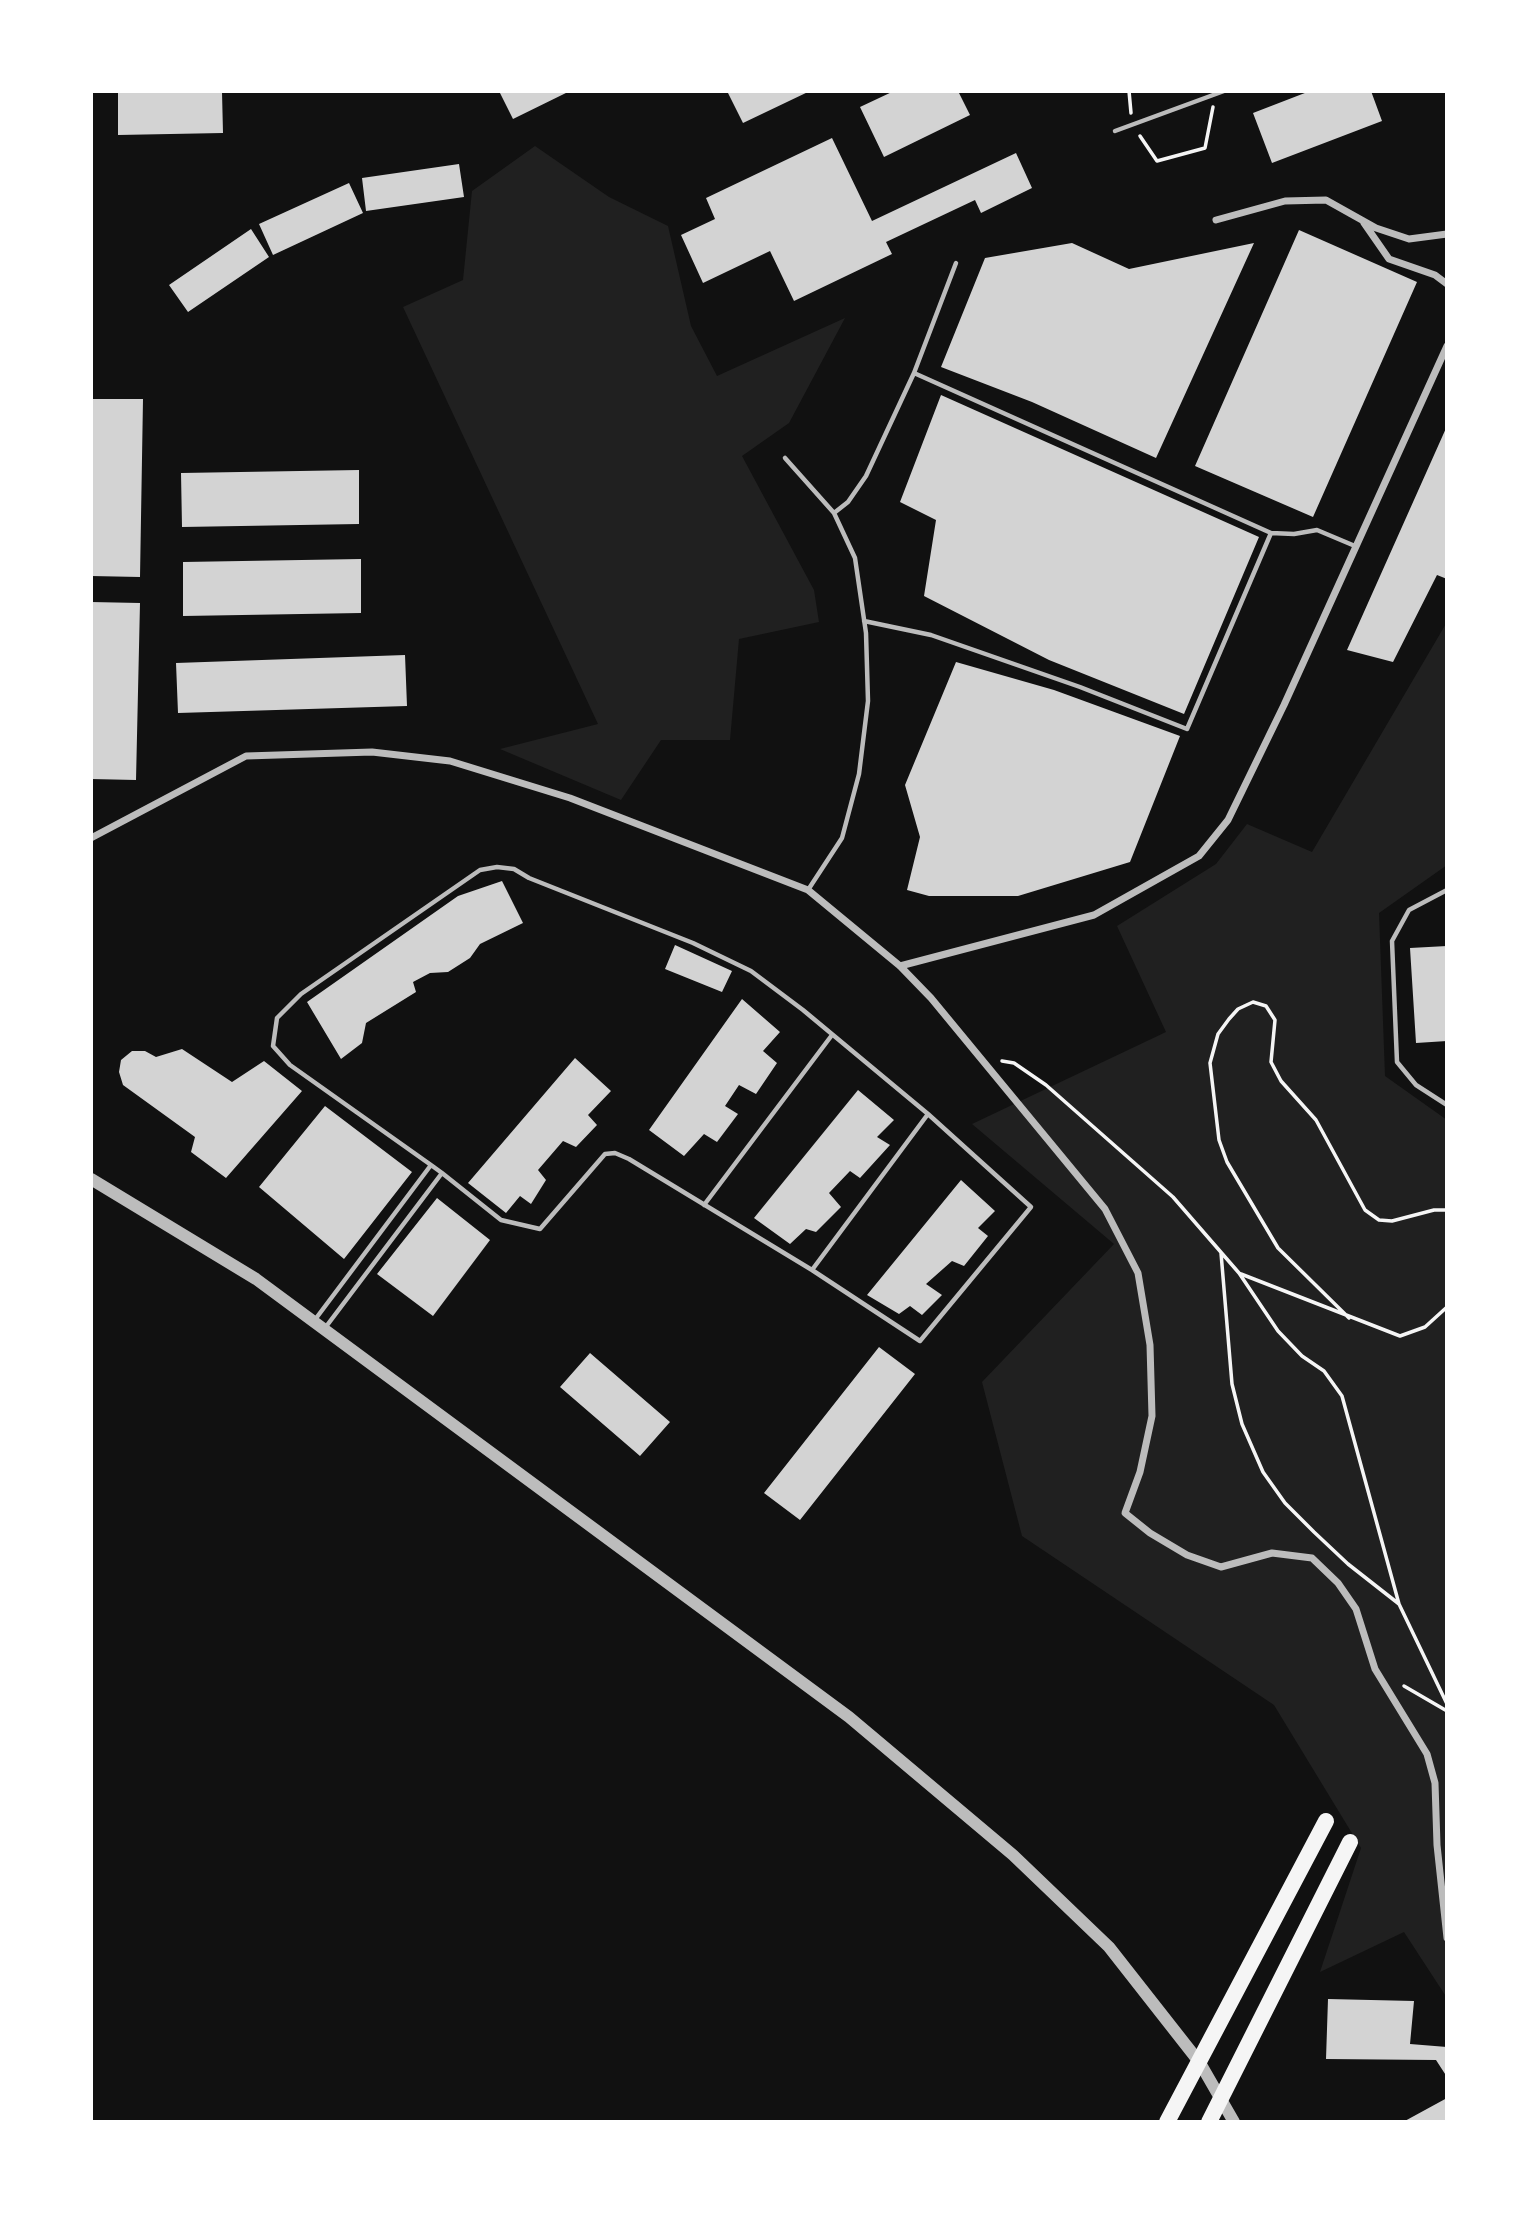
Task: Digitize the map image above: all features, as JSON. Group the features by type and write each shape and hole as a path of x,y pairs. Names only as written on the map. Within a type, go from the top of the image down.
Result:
{"main road":[{"path":"1167,2122 1326,1821"},
{"path":"1209,2122 1350,1842"}],"street":[{"path":"1216,220 1284,201 1326,200 1376,228 1409,239 1447,234"},
{"path":"1361,219 1389,259 1435,275 1447,284"},
{"path":"900,967 1094,915 1199,856 1228,820 1447,346"},
{"path":"91,838 246,756 372,752 450,761 556,794 808,890 900,967 931,998 1105,1209 1138,1273 1150,1345 1152,1416 1140,1472 1125,1513 1150,1533 1186,1555 1221,1567 1272,1553 1312,1558 1338,1583 1356,1609 1376,1669 1427,1754 1435,1783 1437,1844 1447,1938"},
{"path":"91,1179 256,1279 849,1717 992,1838 1109,1947 1200,2063 1234,2122"}],"lane":[{"path":"1115,131 1224,91"},
{"path":"834,513 848,502 866,476 914,373 956,262"},
{"path":"914,373 1271,533 1294,534 1317,530 1356,546"},
{"path":"785,457 834,513 855,558 864,621 868,701 859,774 842,838 808,890"},
{"path":"864,621 931,635 1080,687 1187,729 1271,533"},
{"path":"497,867 514,869 529,878 693,943 751,971 928,1114 1031,1207 920,1341 812,1270 615,1153 604,1154 540,1229 501,1220 442,1173 290,1065 272,1046 277,1018 301,994 480,870 497,867"},
{"path":"1447,890 1409,910 1392,941 1397,1062 1416,1085 1447,1105"},
{"path":"704,1205 832,1035"},
{"path":"812,1270 928,1114"},
{"path":"319,1325 431,1165"},
{"path":"319,1325 442,1173"}],"path":[{"path":"1129,91 1132,125 1157,162 1205,148 1216,94"},
{"path":"1349,1318 1278,1248 1227,1162 1219,1140 1210,1063 1218,1034 1228,1019 1238,1009 1254,1002 1266,1006 1275,1020 1271,1062 1281,1081 1311,1113 1365,1210 1379,1220 1392,1221 1434,1210 1447,1210"},
{"path":"979,1058 1013,1063 1046,1085 1173,1197 1239,1273 1278,1331 1302,1356 1324,1371 1342,1396 1399,1604 1447,1704"},
{"path":"1220,1251 1232,1384 1242,1424 1263,1472 1285,1503 1314,1532 1348,1564 1399,1604"},
{"path":"1239,1273 1400,1336 1425,1327 1447,1307"},
{"path":"1376,1669 1447,1711"}],"shaded area":[{"path":"535,146 609,197 668,226 691,326 717,376 845,318 789,423 742,456 814,590 819,622 739,639 730,740 661,740 621,800 500,749 598,724 403,307 463,280 472,191"},
{"path":"1447,622 1447,865 1379,913 1385,1076 1447,1120 1447,1998 1404,1932 1320,1972 1361,1848 1274,1705 1022,1536 982,1382 1114,1244 972,1124 1166,1032 1117,926 1216,864 1247,824 1312,852"}],"building":[{"path":"499,91 570,91 513,119"},
{"path":"727,91 810,91 743,123"},
{"path":"894,91 958,91 970,115 884,157 860,107"},
{"path":"1310,91 1371,91 1382,121 1272,163 1253,113"},
{"path":"118,92 222,92 223,133 118,135"},
{"path":"832,138 872,221 1016,153 1032,188 981,213 975,200 886,242 892,254 794,301 770,251 703,283 681,235 715,219 706,198"},
{"path":"459,164 464,197 366,211 362,178"},
{"path":"349,183 363,213 273,255 259,224"},
{"path":"251,229 269,257 188,312 169,285"},
{"path":"1299,230 1417,282 1313,517 1195,466"},
{"path":"1072,243 1129,269 1254,243 1156,458 1032,402 941,367 985,258"},
{"path":"941,395 1259,537 1184,714 1049,660 924,596 936,520 900,502"},
{"path":"91,399 143,399 140,577 91,576"},
{"path":"1447,426 1447,579 1437,575 1393,662 1347,650"},
{"path":"359,470 359,524 182,527 181,473"},
{"path":"361,559 361,613 183,616 183,562"},
{"path":"91,602 140,603 136,780 91,779"},
{"path":"405,655 407,706 178,713 176,663"},
{"path":"956,662 1054,690 1180,736 1130,862 1018,896 929,896 907,890 920,837 905,785"},
{"path":"502,881 523,923 480,944 470,958 448,972 430,973 413,982 416,992 366,1023 362,1043 341,1059 307,1002 458,896"},
{"path":"675,945 732,971 722,992 665,969"},
{"path":"1447,946 1447,1041 1416,1043 1410,948"},
{"path":"742,999 780,1032 763,1051 777,1063 756,1094 739,1085 725,1106 738,1114 717,1142 704,1134 684,1156 649,1130"},
{"path":"182,1049 232,1082 264,1061 302,1091 226,1178 191,1152 195,1137 123,1085 119,1072 121,1060 132,1051 145,1051 156,1057"},
{"path":"575,1058 611,1091 588,1115 597,1125 576,1147 563,1141 538,1170 546,1180 531,1204 520,1196 506,1213 468,1183"},
{"path":"858,1090 894,1120 877,1137 890,1145 860,1178 850,1171 829,1193 841,1207 816,1232 806,1229 790,1244 754,1218"},
{"path":"325,1106 412,1172 344,1259 259,1187"},
{"path":"961,1180 995,1211 978,1228 988,1236 964,1266 952,1261 926,1284 942,1295 922,1315 910,1306 899,1314 867,1295"},
{"path":"437,1198 490,1240 433,1316 377,1274"},
{"path":"879,1347 915,1374 800,1520 764,1493"},
{"path":"590,1353 670,1422 640,1456 560,1387"},
{"path":"1328,1999 1414,2001 1410,2044 1447,2047 1447,2077 1436,2060 1326,2059"},
{"path":"1447,2098 1447,2122 1403,2122"}]}
